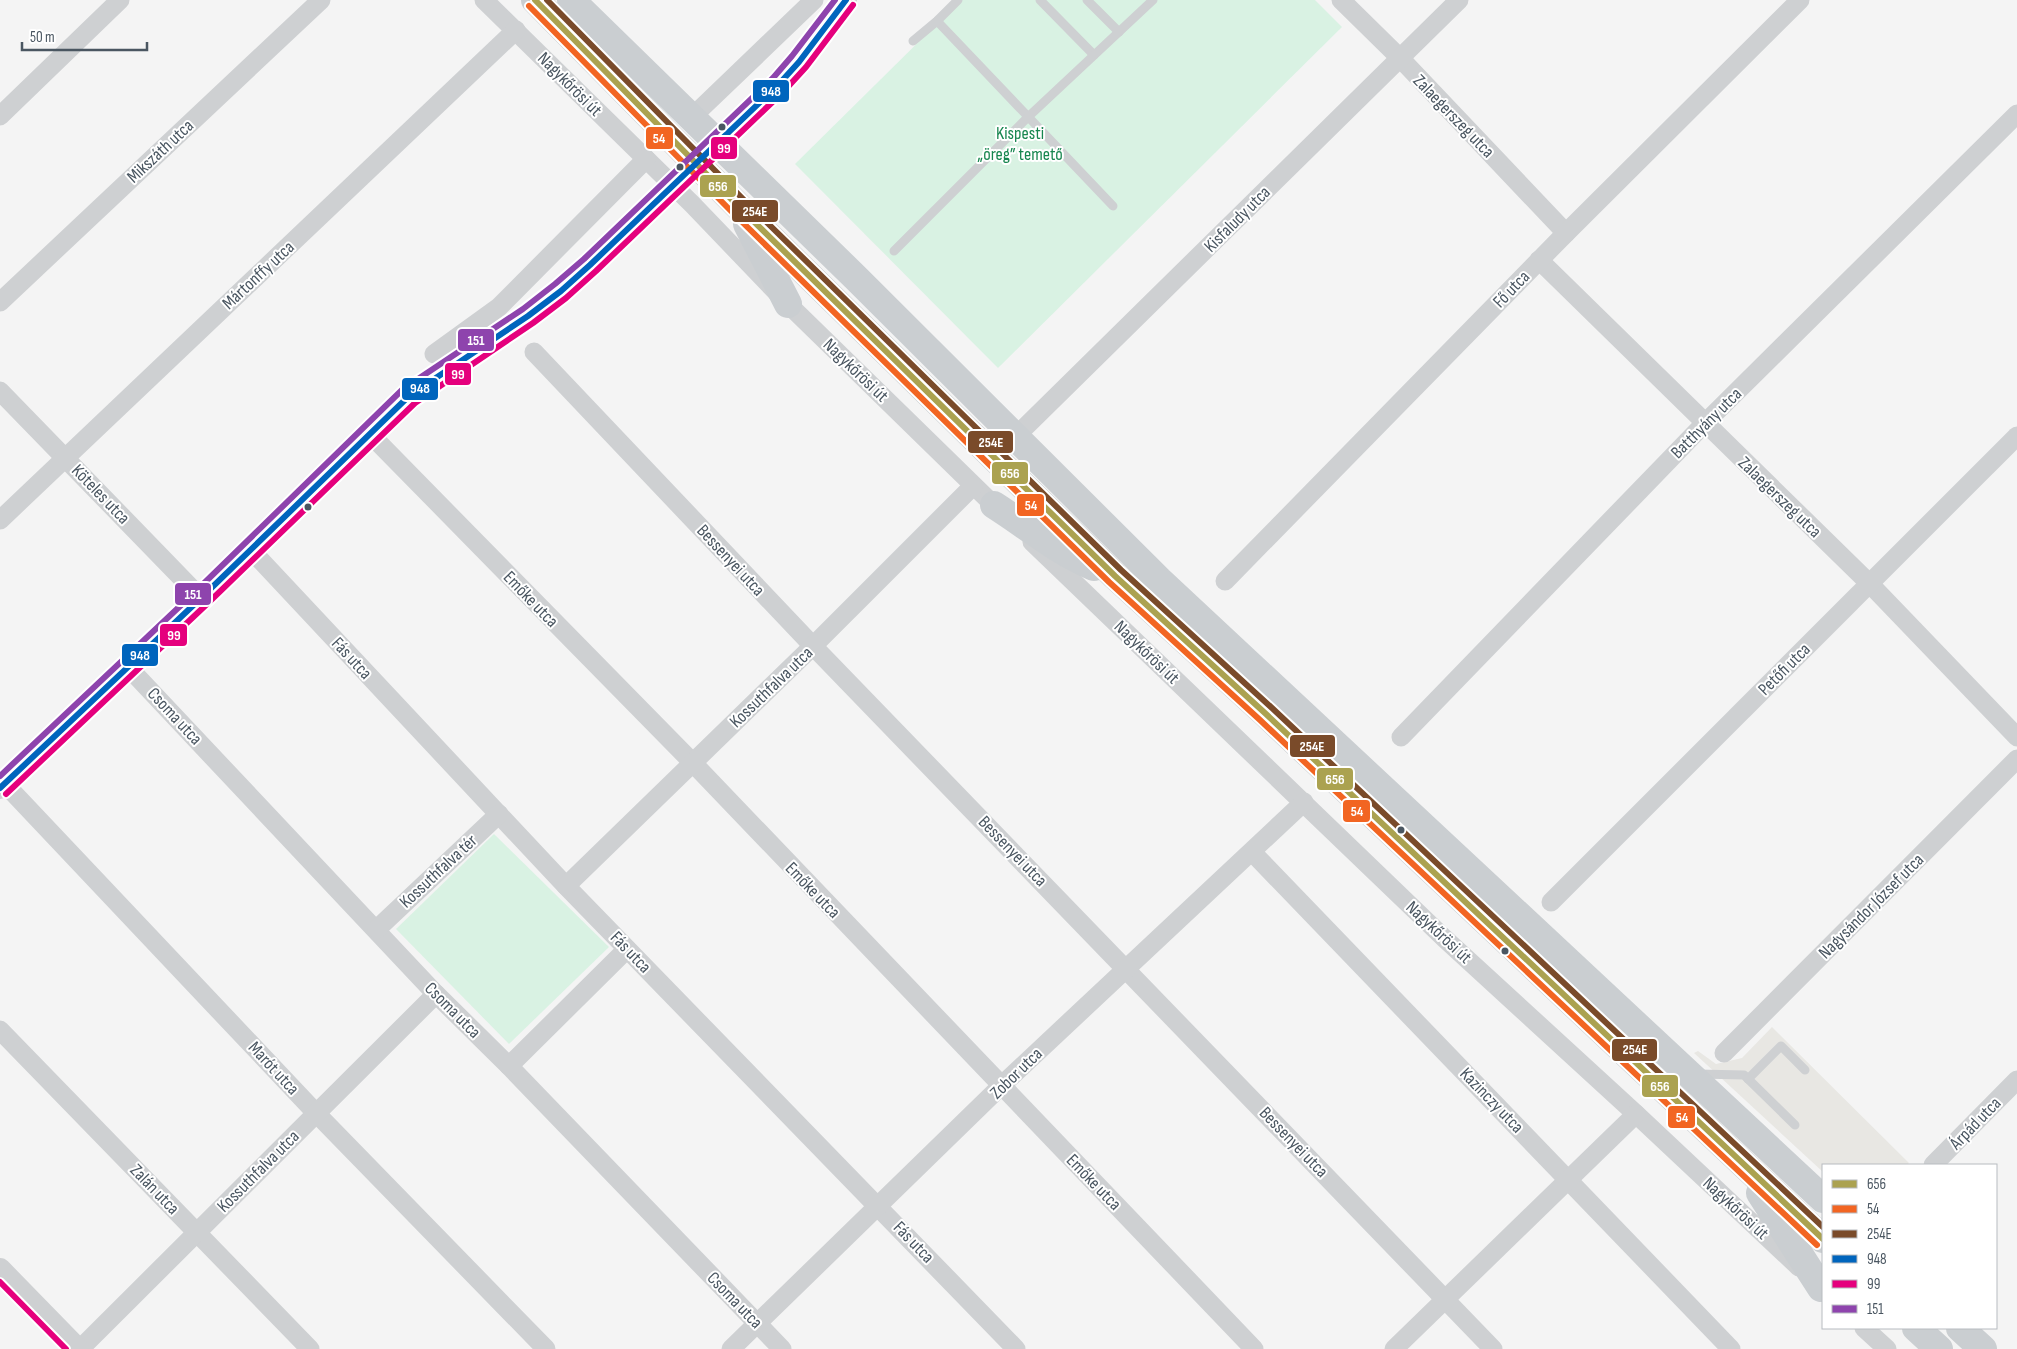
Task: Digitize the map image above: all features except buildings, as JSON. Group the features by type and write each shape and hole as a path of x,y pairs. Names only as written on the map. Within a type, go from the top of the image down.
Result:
{"main road":[{"name":"Nagykőrösi út","path":"535,0 737,205 1115,576 1273,721 1822,1238"},
{"path":"571,0 855,277 1014,438 1159,580 1822,1198"},
{"path":"737,205 788,304"},
{"path":"994,505 1077,560 1115,576"},
{"path":"1736,1156 1822,1289"},
{"path":"1917,1329 1939,1349"},
{"path":"1961,1329 1983,1349"}],"street":[{"path":"0,116 120,0"},
{"name":"Mikszáth utca","path":"0,302 321,0"},
{"name":"Nagykőrösi út","path":"484,0 692,204 788,304 973,486 1444,938 1636,1114 1822,1289"},
{"path":"691,118 814,0"},
{"path":"2,786 201,598 409,396 436,376 506,331 561,291 658,201 710,152 799,62 846,0"},
{"name":"Zalaegerszeg utca","path":"1341,0 1400,58 1566,233"},
{"name":"Kisfaludy utca","path":"1014,438 1459,0"},
{"name":"Fő utca","path":"1226,582 1539,260 1800,0"},
{"name":"Mártonffy utca","path":"0,520 516,30"},
{"name":"Batthyány utca","path":"1401,737 1704,424 2017,114"},
{"path":"434,354 499,307 646,159"},
{"name":"Zalaegerszeg utca","path":"1539,260 1704,424 1869,583 2017,737"},
{"name":"Bessenyei utca","path":"534,352 813,646 1127,968 1493,1349"},
{"name":"Köteles utca","path":"0,390 201,598"},
{"name":"Emőke utca","path":"369,433 692,763 1254,1349"},
{"name":"Petőfi utca","path":"1551,902 2017,436"},
{"name":"Kossuthfalva utca","path":"566,886 813,646 973,486"},
{"name":"Fás utca","path":"251,550 566,886 1016,1349"},
{"name":"Csoma utca","path":"128,667 377,929 436,994 509,1066 782,1349"},
{"name":"Nagysándor József utca","path":"1724,1053 2017,759"},
{"name":"Marót utca","path":"2,786 546,1349"},
{"name":"Zobor utca","path":"731,1349 1001,1086 1304,802"},
{"name":"Kossuthfalva tér","path":"377,929 499,814"},
{"name":"Kazinczy utca","path":"1252,852 1731,1349"},
{"path":"509,1066 628,949"},
{"name":"Kossuthfalva utca","path":"79,1349 436,994"},
{"name":"Zalán utca","path":"0,1030 310,1349"},
{"name":"Árpád utca","path":"1934,1164 2017,1080"},
{"path":"1394,1349 1636,1114"},
{"path":"0,1269 79,1349"},
{"path":"1865,1329 1887,1349"}],"lane":[{"path":"913,41 958,0"},
{"path":"1040,0 1094,55"},
{"path":"1087,0 1119,32"},
{"path":"894,251 1028,117 1153,0"},
{"path":"937,21 1113,206"},
{"path":"1748,1079 1781,1046 1805,1070"},
{"path":"1691,1074 1744,1075 1794,1125"}],"shaded area":[{"path":"1772,1027 1909,1163 1822,1164 1822,1171 1694,1053 1698,1051 1716,1064 1742,1058"}],"green space":[{"name":"Kispesti „öreg” temető","path":"961,0 1315,0 1342,27 998,368 795,164"},
{"path":"494,834 609,947 509,1044 396,929"}],"transit line":[{"name":"656","path":"535,0 737,205 1115,576 1266,714 1822,1238"},
{"name":"254E","path":"547,0 743,199 1121,570 1272,708 1822,1226"},
{"name":"151","path":"0,776 195,592 403,389 523,309 584,259 773,78 835,0"},
{"name":"948","path":"0,788 201,598 409,396 528,316 561,291 590,265 779,84 799,62 846,0"},
{"name":"99","path":"6,794 207,604 415,403 533,323 566,298 596,271 785,90 806,67 853,5"},
{"name":"54","path":"529,6 731,211 1109,582 1260,720 1817,1245"},
{"name":"99","path":"0,1282 66,1349"}]}
